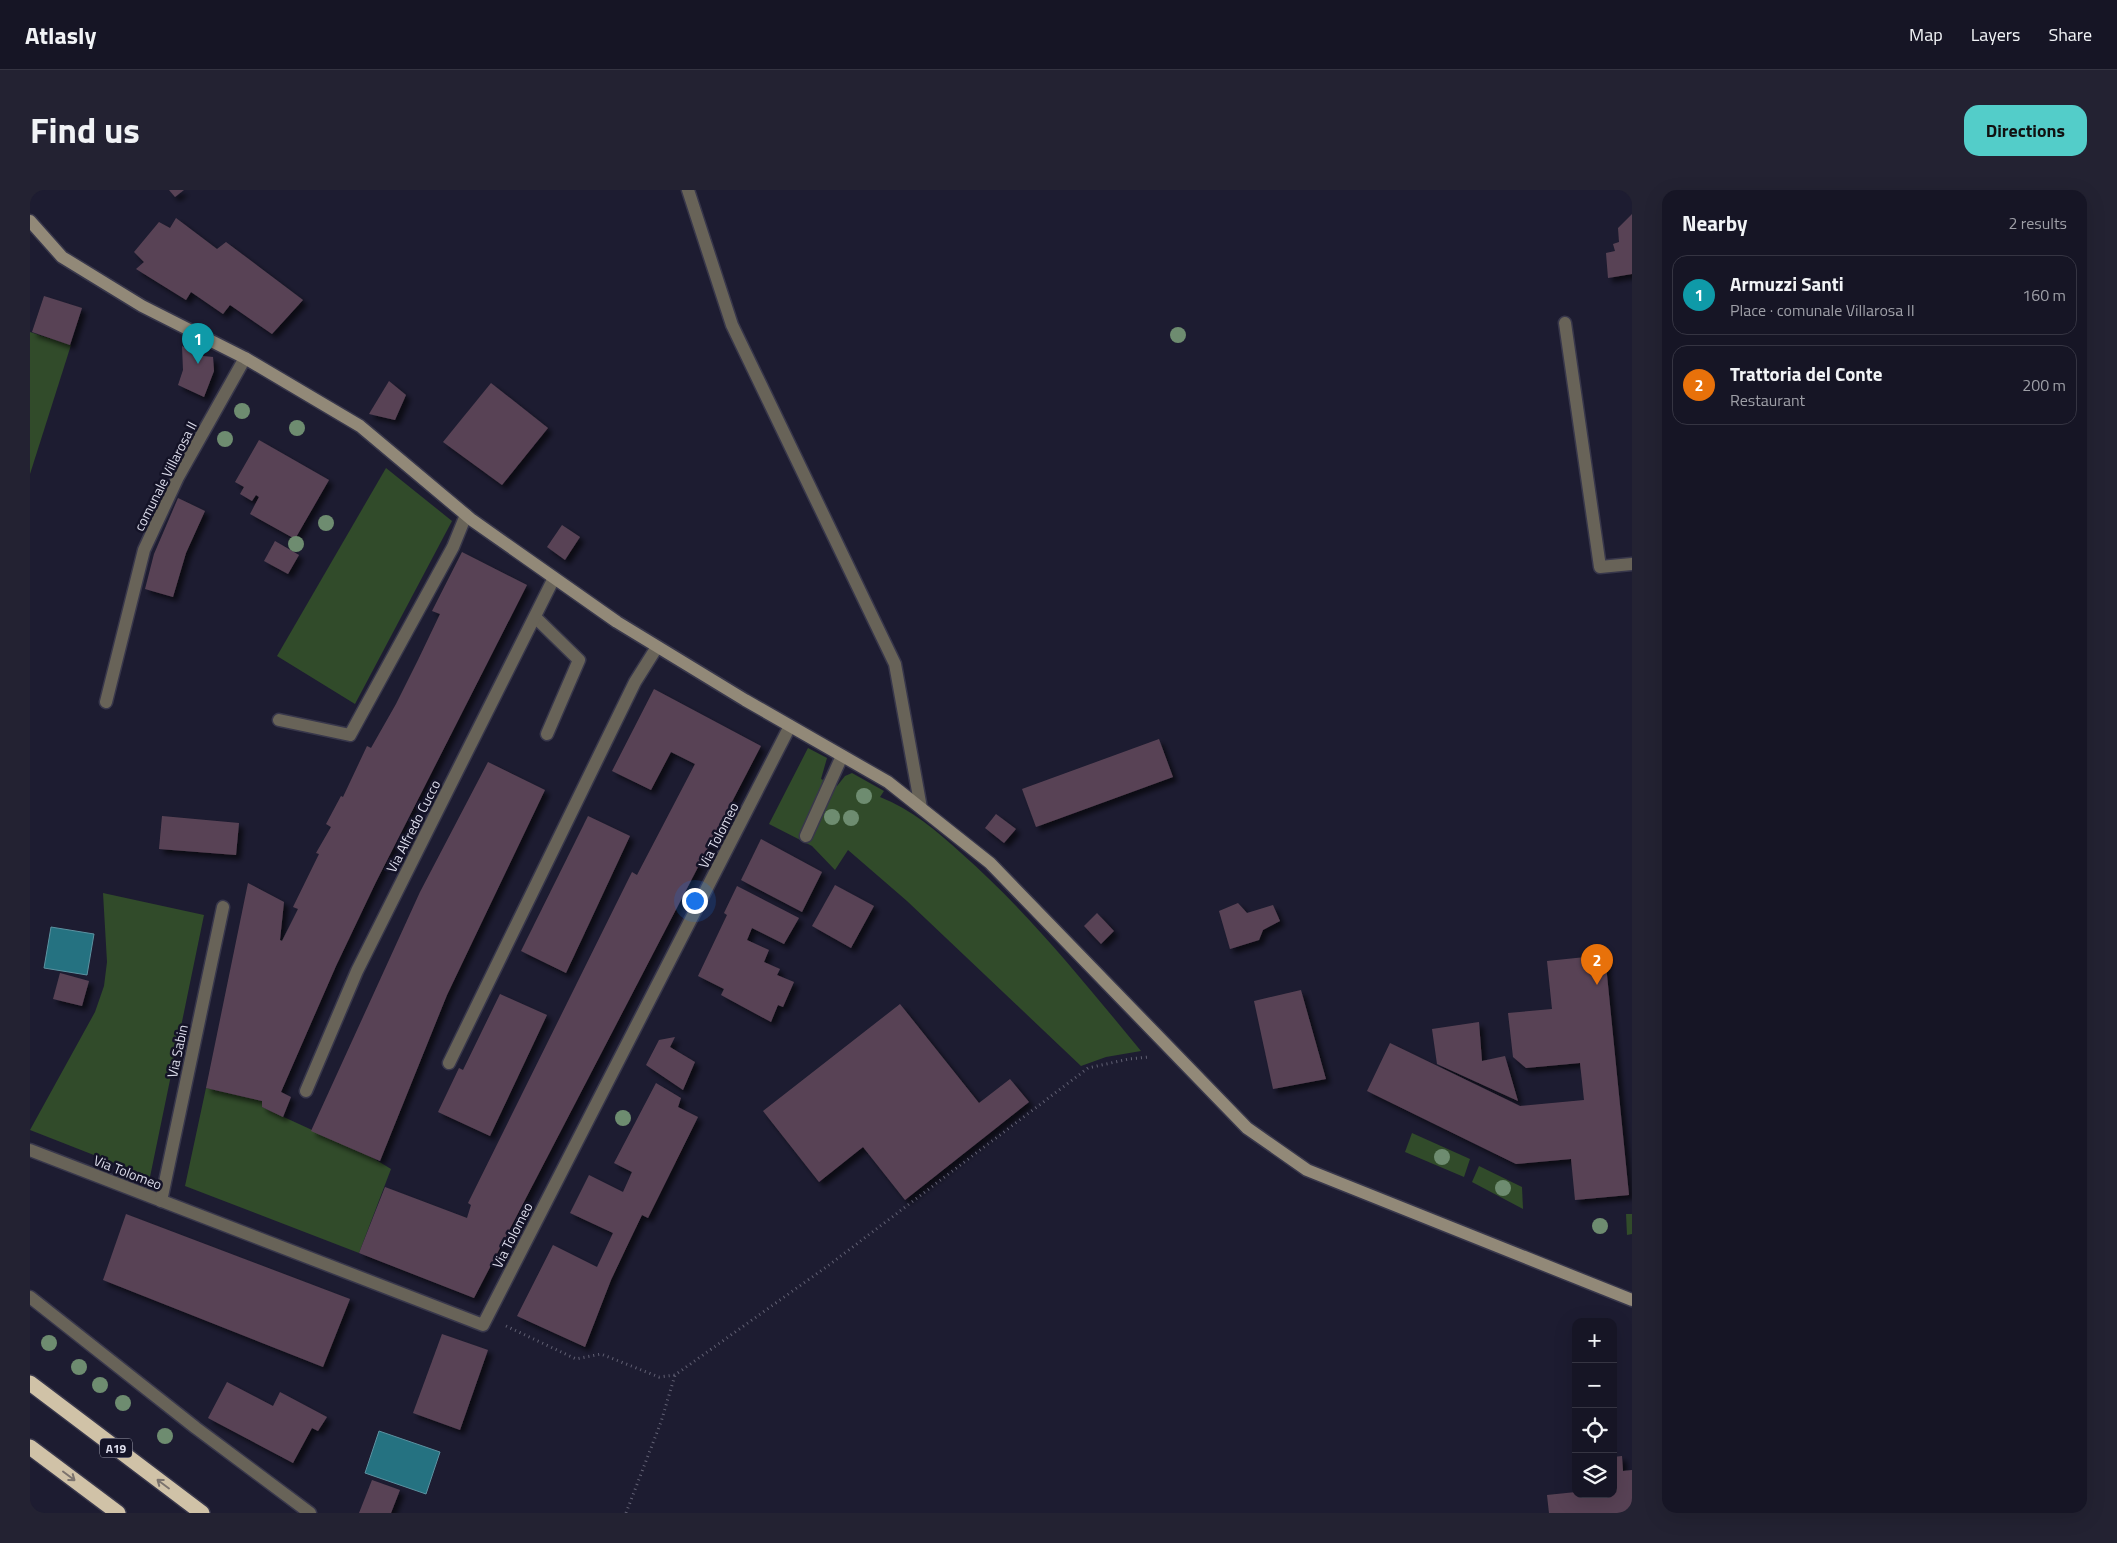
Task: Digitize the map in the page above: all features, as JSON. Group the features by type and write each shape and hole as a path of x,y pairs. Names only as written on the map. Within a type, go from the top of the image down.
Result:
{"highway":[{"name":"A19","path":"30,1383 202,1513"},
{"path":"30,1447 118,1513"}],"street":[{"path":"688,190 732,325 895,664 921,808"},
{"path":"30,222 62,257 142,306 245,358 360,426 466,515 554,578 657,647 888,782 990,863 1247,1128 1307,1170 1632,1300"},
{"path":"1565,323 1600,567 1632,564"},
{"name":"comunale Villarosa II","path":"106,702 144,550 178,477 245,358"},
{"path":"279,720 350,735 453,546 466,515"},
{"name":"Via Alfredo Cucco","path":"306,1091 357,971 554,578"},
{"path":"535,617 579,660 546,734"},
{"path":"450,1063 635,682 657,647"},
{"name":"Via Tolomeo","path":"30,1150 483,1325 790,726"},
{"path":"806,836 842,756"},
{"name":"Via Sabin","path":"161,1201 223,907"},
{"path":"30,1296 196,1428 310,1513"}],"path":[{"path":"487,1317 576,1359 601,1354 659,1377 675,1375 829,1265 1088,1068 1129,1059 1175,1055"},
{"path":"626,1513 661,1422 675,1375"}],"shaded area":[{"path":"30,332 71,345 30,474"},
{"path":"386,468 452,521 355,704 277,656"},
{"path":"808,748 827,758 821,779 837,786 845,776 852,773 884,791 880,797 913,814 961,853 1032,923 1141,1051 1106,1057 1081,1066 907,901 848,850 835,870 812,846 769,824"},
{"path":"103,893 204,915 150,1177 30,1130 95,1012 104,986 107,962"},
{"path":"51,927 94,934 87,975 44,968"},
{"path":"206,1088 262,1101 262,1107 373,1158 391,1169 359,1253 185,1186"},
{"path":"1412,1133 1470,1159 1464,1177 1405,1152"},
{"path":"1479,1166 1522,1187 1523,1209 1472,1182"},
{"path":"1626,1214 1632,1214 1632,1234 1627,1235"},
{"path":"379,1431 440,1452 426,1494 365,1473"}],"building":[{"path":"169,190 184,190 175,197"},
{"path":"1632,214 1632,274 1608,278 1606,253 1615,251 1613,244 1619,242 1618,228"},
{"path":"176,218 217,249 226,242 303,300 272,334 230,305 223,314 191,292 186,300 136,269 144,262 134,252 159,222 170,228"},
{"path":"44,296 82,308 70,345 32,332"},
{"path":"182,346 203,356 213,357 214,371 204,397 178,385 183,370"},
{"path":"389,381 406,395 395,420 369,414"},
{"path":"491,383 548,428 502,485 443,442"},
{"path":"259,440 329,480 295,539 250,514 259,497 256,495 252,501 240,494 244,487 235,482"},
{"path":"178,498 205,511 186,553 173,597 145,589 154,554"},
{"path":"562,525 580,537 565,560 547,547"},
{"path":"275,541 299,555 288,574 264,561"},
{"path":"462,552 527,585 376,882 336,966 281,1092 291,1097 283,1117 262,1107 262,1101 206,1088 248,883 284,902 280,940 282,941 298,909 293,907 319,854 316,853 331,827 326,824 341,796 343,797 367,746 371,748 418,660 440,614 432,611"},
{"path":"654,689 761,746 474,1298 359,1253 385,1187 467,1218 471,1205 468,1203 632,872 637,875 695,764 671,752 651,790 612,771"},
{"path":"1159,739 1173,777 1036,827 1022,789"},
{"path":"488,762 545,790 447,995 380,1161 311,1131 420,892"},
{"path":"996,814 1016,829 1004,843 985,828"},
{"path":"162,816 239,823 236,855 159,849"},
{"path":"588,816 630,836 566,973 521,951"},
{"path":"761,839 822,872 802,912 741,880"},
{"path":"835,885 874,906 851,948 812,926"},
{"path":"737,886 799,918 784,944 752,928 747,940 769,950 764,962 780,969 777,975 794,982 783,1007 778,1005 771,1022 721,995 724,989 698,976 727,915 724,913"},
{"path":"1238,903 1247,913 1273,905 1280,921 1263,930 1259,940 1230,949 1219,911"},
{"path":"1097,913 1114,931 1101,944 1084,926"},
{"path":"1605,955 1629,1195 1575,1200 1571,1159 1516,1164 1367,1091 1390,1043 1520,1106 1584,1100 1580,1063 1526,1068 1513,1057 1508,1013 1552,1009 1547,961"},
{"path":"60,973 89,981 82,1006 53,999"},
{"path":"1301,990 1326,1079 1273,1089 1254,1001"},
{"path":"500,994 547,1015 490,1136 438,1112 459,1068 463,1070"},
{"path":"900,1004 979,1103 1010,1079 1029,1102 905,1200 863,1147 819,1182 763,1111"},
{"path":"1479,1022 1482,1061 1505,1056 1518,1101 1437,1064 1432,1029"},
{"path":"675,1037 670,1047 695,1062 683,1090 646,1065 659,1040"},
{"path":"656,1083 681,1098 678,1107 698,1117 648,1218 642,1215 611,1280 585,1347 517,1316 553,1245 597,1267 613,1233 570,1213 589,1175 623,1192 632,1172 614,1163"},
{"path":"126,1214 350,1299 323,1367 103,1280"},
{"path":"442,1334 488,1350 460,1430 413,1413"},
{"path":"227,1382 273,1406 280,1392 327,1417 318,1431 312,1428 293,1463 208,1418"},
{"path":"1622,1456 1623,1471 1632,1470 1632,1513 1549,1513 1547,1495 1572,1492 1572,1498 1617,1498 1617,1457"},
{"path":"372,1480 400,1490 391,1513 359,1513"}],"place":[{"name":"Armuzzi Santi","path":"198,364"},
{"name":"Trattoria del Conte","path":"1597,985"}]}
